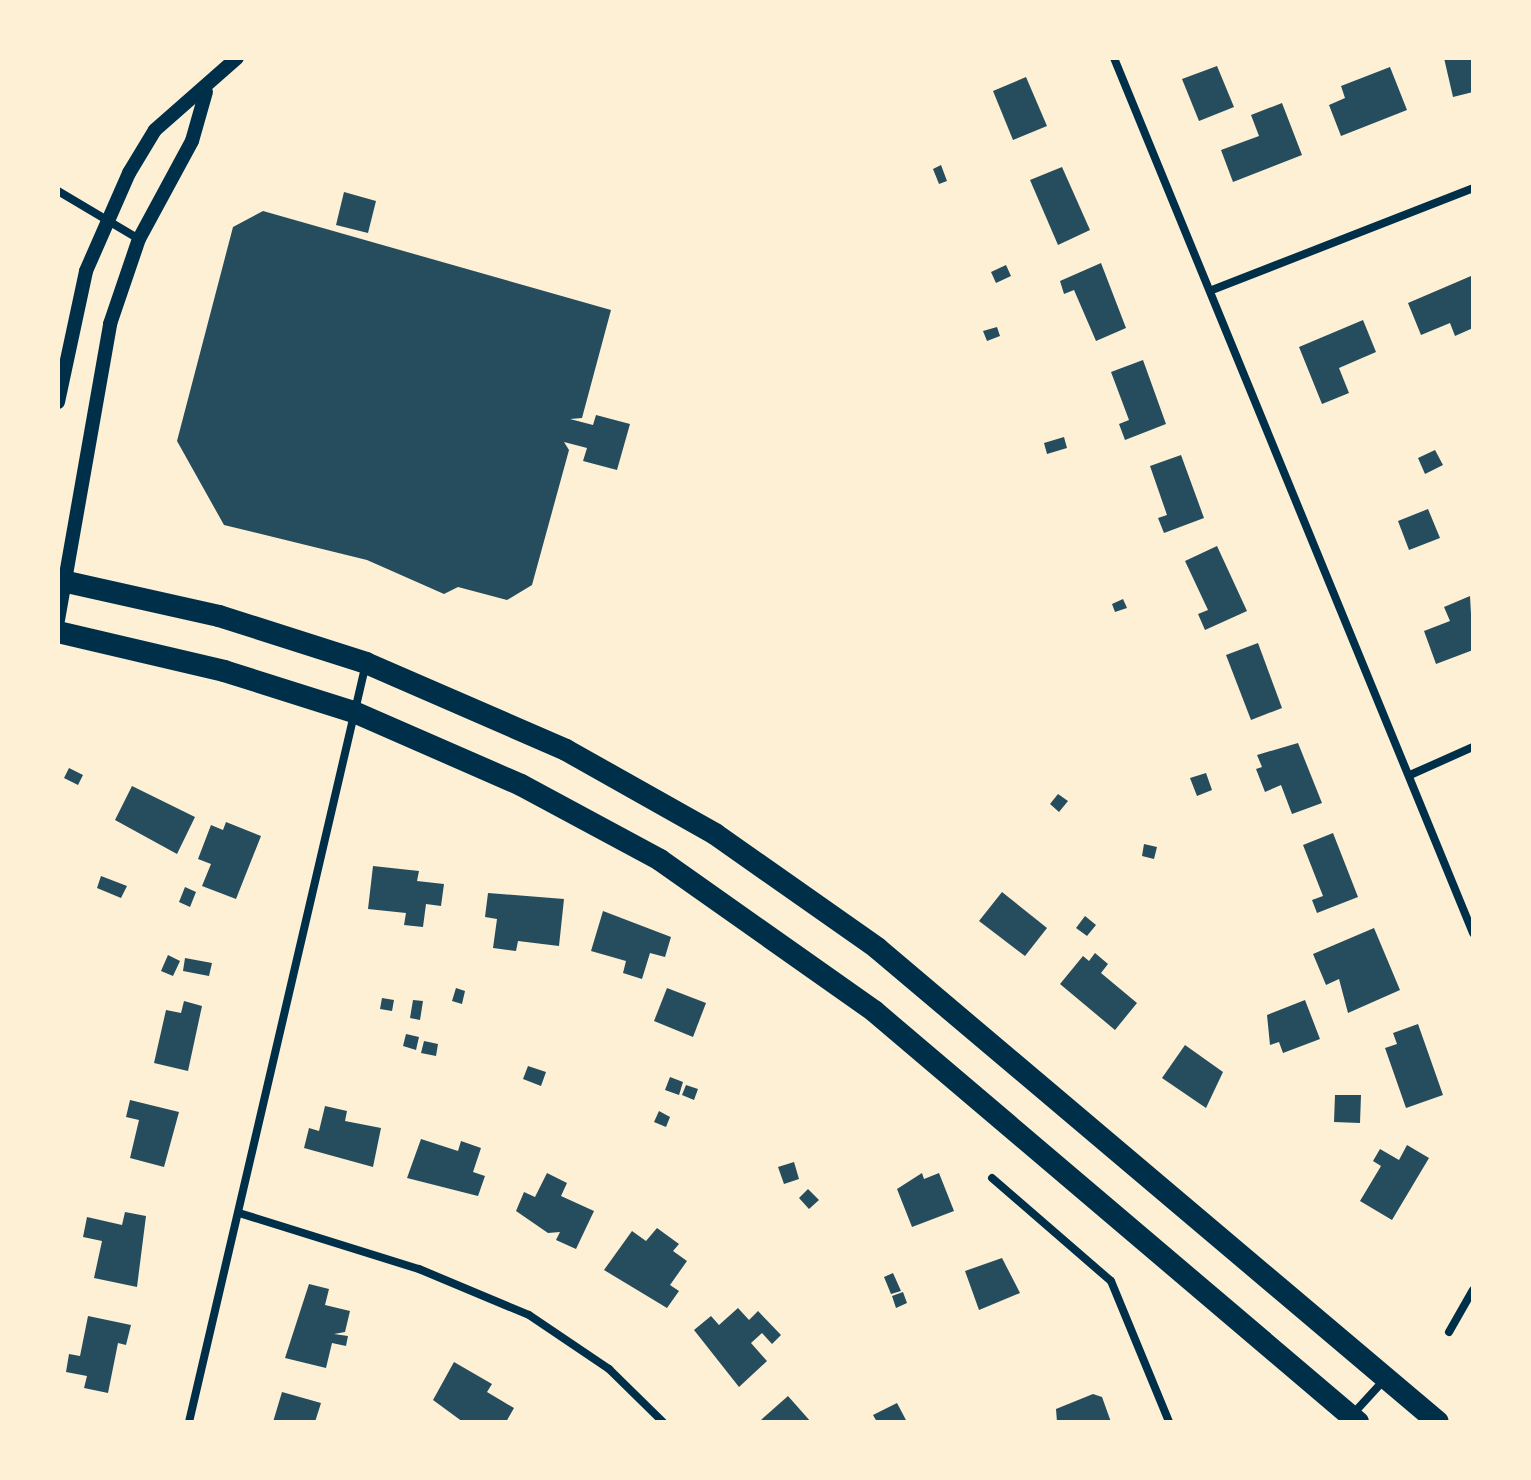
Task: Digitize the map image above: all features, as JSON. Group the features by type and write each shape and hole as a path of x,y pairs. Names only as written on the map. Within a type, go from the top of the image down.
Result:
{"highway":[{"path":"61,581 219,616 366,663 608,772 789,882 877,948 1438,1422"},
{"path":"58,632 224,671 354,712 571,811 789,945 1352,1420"}],"street":[{"path":"58,402 72,318 106,222 155,130 206,92 237,58"},
{"path":"1114,58 1212,290 1473,933"},
{"path":"58,620 61,581 110,324 139,239 192,141 206,92"},
{"path":"1212,290 1473,188"},
{"path":"58,191 139,239"},
{"path":"189,1422 366,663"},
{"path":"1410,775 1473,747"},
{"path":"992,1178 1111,1281 1169,1422"},
{"path":"239,1213 419,1269 529,1315 609,1369 663,1422"},
{"path":"1449,1332 1473,1290"},
{"path":"1352,1420 1385,1379"}],"building":[{"path":"1444,58 1473,58 1473,92 1453,97"},
{"path":"1217,66 1234,107 1199,121 1182,79"},
{"path":"1390,67 1407,110 1341,136 1329,105 1345,98 1341,86"},
{"path":"1026,77 1047,126 1013,140 993,91"},
{"path":"1282,103 1302,155 1233,182 1221,150 1259,136 1251,115"},
{"path":"941,165 947,181 939,184 933,169"},
{"path":"1062,167 1090,230 1058,245 1030,180"},
{"path":"344,192 376,201 368,233 336,225"},
{"path":"263,211 611,310 582,418 570,419 593,425 596,415 630,424 617,470 583,461 587,448 564,442 569,450 532,585 507,600 458,587 444,594 367,560 224,525 177,441 233,227"},
{"path":"1101,263 1126,328 1096,341 1074,290 1064,294 1060,281"},
{"path":"1006,265 1011,276 996,283 991,272"},
{"path":"1471,276 1473,328 1455,336 1450,323 1421,335 1408,303"},
{"path":"1363,320 1376,352 1339,368 1349,393 1322,404 1299,347"},
{"path":"997,327 1000,336 987,341 983,331"},
{"path":"1143,360 1166,424 1125,440 1119,424 1129,420 1111,372"},
{"path":"1064,437 1067,448 1047,454 1044,443"},
{"path":"1435,450 1443,465 1425,474 1418,458"},
{"path":"1181,455 1204,518 1164,533 1158,518 1167,515 1150,466"},
{"path":"1428,509 1440,538 1409,550 1398,521"},
{"path":"1217,546 1247,611 1205,630 1198,614 1208,610 1185,561"},
{"path":"1470,596 1473,650 1436,664 1424,631 1450,621 1444,607"},
{"path":"1123,599 1127,608 1115,612 1112,604"},
{"path":"1258,643 1282,708 1251,720 1226,655"},
{"path":"1298,743 1322,803 1292,814 1281,785 1265,792 1256,769 1262,767 1257,755"},
{"path":"69,768 83,775 78,785 64,778"},
{"path":"1206,773 1212,790 1197,796 1190,778"},
{"path":"132,786 195,817 177,854 115,820"},
{"path":"1058,794 1068,801 1059,812 1050,804"},
{"path":"226,822 261,836 236,899 202,886 211,864 198,859 211,825 223,830"},
{"path":"1333,833 1358,897 1317,913 1312,900 1323,896 1303,845"},
{"path":"1144,844 1157,847 1154,859 1142,856"},
{"path":"373,866 419,871 417,881 444,884 441,906 426,904 423,927 404,925 406,913 368,909"},
{"path":"101,876 127,886 121,898 97,888"},
{"path":"185,887 196,892 190,907 179,902"},
{"path":"1002,892 1047,928 1025,956 979,921"},
{"path":"488,893 564,899 559,946 518,941 516,951 493,948 497,919 485,917"},
{"path":"603,911 671,937 665,957 650,953 642,979 623,973 626,961 591,951"},
{"path":"1085,916 1096,925 1087,936 1076,928"},
{"path":"1374,928 1400,990 1348,1013 1339,979 1326,985 1313,954"},
{"path":"1095,953 1108,964 1101,973 1137,1003 1115,1030 1060,984 1083,956 1089,961"},
{"path":"168,955 180,961 173,976 161,971"},
{"path":"185,958 212,963 209,976 183,971"},
{"path":"456,988 465,991 462,1004 452,1001"},
{"path":"667,988 706,1003 693,1037 654,1021"},
{"path":"382,998 394,1000 392,1011 380,1009"},
{"path":"413,1000 423,1001 420,1020 410,1018"},
{"path":"1305,1000 1320,1039 1283,1053 1279,1042 1270,1045 1267,1015"},
{"path":"184,1001 202,1006 188,1071 154,1063 166,1010 181,1013"},
{"path":"1418,1024 1443,1095 1406,1108 1385,1048 1397,1044 1393,1033"},
{"path":"406,1034 419,1037 416,1050 403,1046"},
{"path":"424,1041 438,1044 436,1056 421,1053"},
{"path":"1185,1045 1223,1072 1206,1108 1162,1078"},
{"path":"528,1066 546,1072 541,1086 523,1079"},
{"path":"670,1077 683,1082 679,1095 665,1090"},
{"path":"686,1085 698,1089 694,1100 682,1095"},
{"path":"1335,1095 1361,1095 1360,1123 1334,1122"},
{"path":"130,1100 179,1112 164,1167 130,1158 139,1120 126,1117"},
{"path":"325,1106 347,1111 345,1121 381,1128 373,1167 304,1148 309,1128 319,1131"},
{"path":"659,1111 670,1117 666,1127 654,1122"},
{"path":"421,1139 458,1151 461,1141 481,1148 473,1172 485,1176 478,1196 407,1178"},
{"path":"1407,1145 1429,1158 1392,1220 1360,1201 1381,1166 1373,1161 1380,1149 1399,1160"},
{"path":"794,1162 799,1179 784,1184 778,1167"},
{"path":"547,1173 567,1183 561,1196 594,1211 576,1249 556,1240 560,1232 548,1233 516,1211 524,1192 535,1197"},
{"path":"922,1173 924,1179 939,1173 954,1211 912,1227 897,1189"},
{"path":"808,1189 819,1200 809,1209 799,1198"},
{"path":"125,1212 146,1216 137,1287 94,1278 102,1241 83,1237 87,1217 122,1225"},
{"path":"657,1228 679,1244 673,1251 687,1261 670,1285 679,1291 667,1308 604,1270 632,1231 646,1241"},
{"path":"1002,1258 1020,1293 979,1310 965,1271"},
{"path":"893,1273 901,1291 891,1294 884,1277"},
{"path":"309,1284 329,1289 325,1305 350,1311 345,1332 334,1334 348,1336 346,1346 332,1343 326,1368 285,1358"},
{"path":"903,1292 907,1303 896,1308 892,1296"},
{"path":"738,1308 749,1320 758,1311 781,1335 772,1344 762,1333 751,1343 767,1361 739,1387 694,1330 711,1316 719,1325"},
{"path":"88,1316 131,1325 126,1345 118,1343 108,1393 84,1388 87,1376 66,1372 69,1354 80,1356"},
{"path":"454,1362 492,1384 487,1392 514,1408 506,1422 463,1422 433,1400"},
{"path":"282,1392 321,1403 315,1422 273,1422"},
{"path":"1093,1394 1102,1397 1111,1422 1057,1422 1056,1409"},
{"path":"788,1396 811,1422 762,1422 761,1420"},
{"path":"897,1403 907,1422 877,1422 873,1415"}]}
